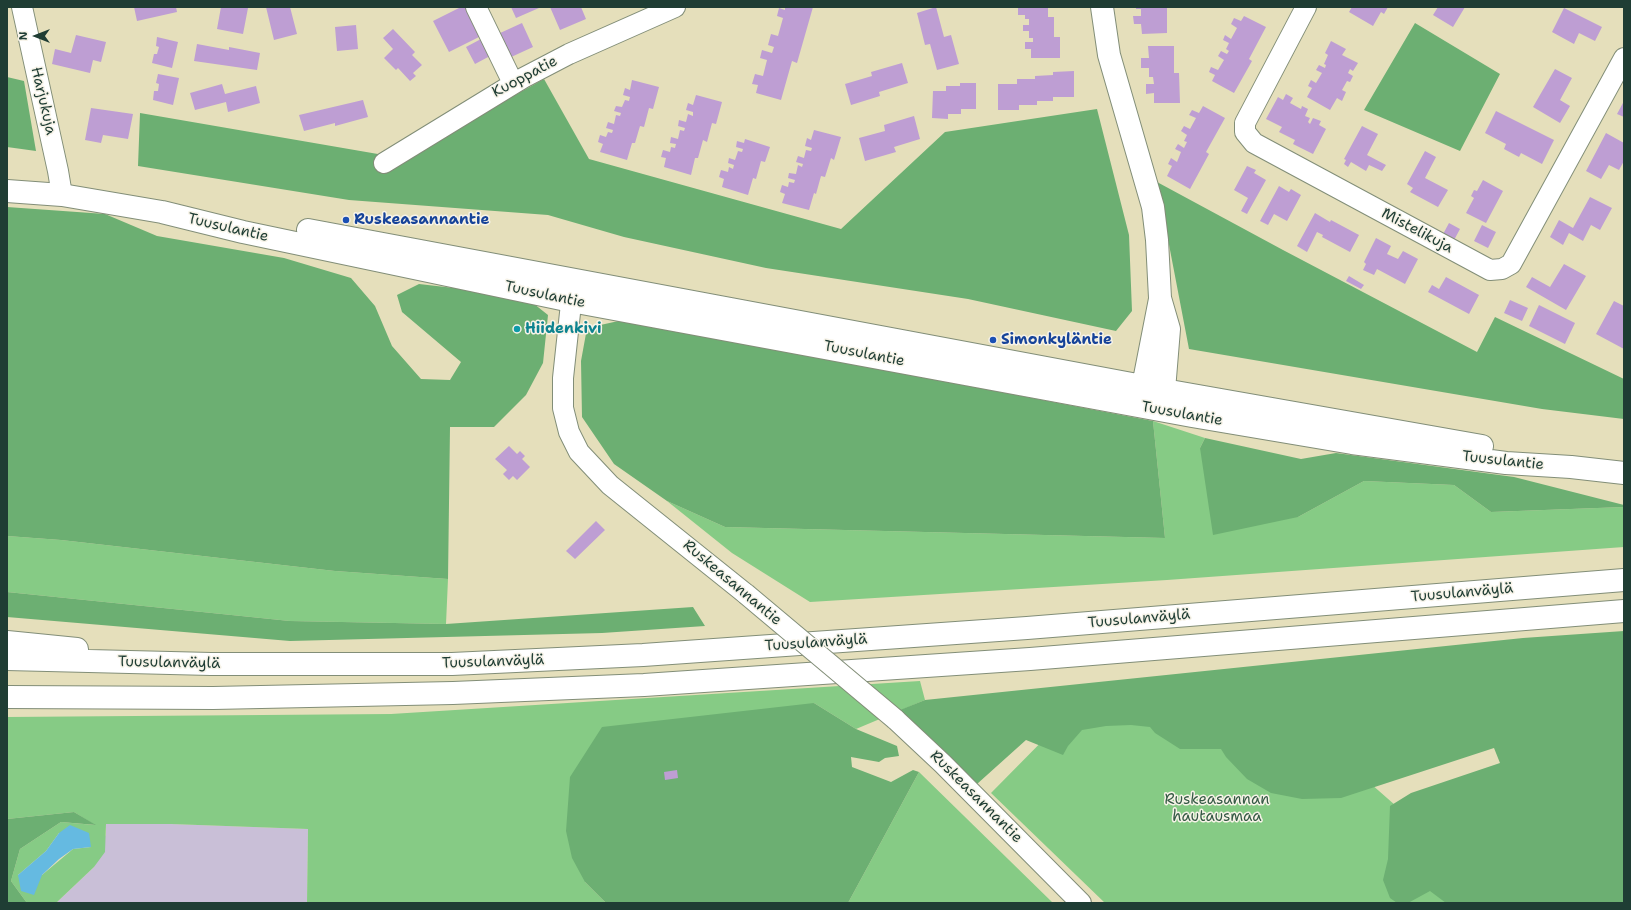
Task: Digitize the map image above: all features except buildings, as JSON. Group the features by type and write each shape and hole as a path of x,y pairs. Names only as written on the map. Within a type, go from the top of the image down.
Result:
{"main road":[{"path":"1102,7 1110,62 1152,207 1157,240 1160,298 1169,329 1164,390 1150,408"},
{"name":"Tuusulantie","path":"7,191 62,195 162,212 245,219 572,291 1150,408 1352,443 1506,463 1571,467 1624,473"},
{"name":"Tuusulantie","path":"572,291 1143,386 1507,450 1571,467"},
{"path":"1150,408 1143,386 1153,327 1160,298"},
{"name":"Tuusulanväylä","path":"7,659 211,664 452,664 643,655 1027,628 1624,580"},
{"name":"Tuusulanväylä","path":"7,696 213,698 453,693 644,685 1030,659 1624,611"},
{"path":"7,642 211,664"}],"street":[{"name":"Harjukuja","path":"22,7 62,195"},
{"path":"476,7 514,83"},
{"name":"Kuoppatie","path":"384,163 514,83 569,54 675,7"},
{"name":"Mistelikuja","path":"1306,7 1245,123 1245,132 1254,144 1490,270 1502,270 1511,264 1624,58"},
{"name":"Ruskeasannantie","path":"572,291 563,378 563,408 569,432 579,452 610,485 746,594 895,719 943,764 1081,903"}],"shaded area":[{"path":"106,824 171,824 308,829 307,903 56,903 94,867 106,834"}],"green space":[{"path":"1415,23 1500,74 1460,151 1364,110"},
{"path":"7,77 24,81 36,151 7,147"},
{"path":"544,79 589,159 841,229 945,132 1097,109 1129,235 1132,311 1116,331 968,299 766,268 624,237 548,215 349,200 138,166 140,113 401,158"},
{"path":"1157,182 1477,352 1495,317 1624,379 1624,419 1542,409 1189,349"},
{"path":"7,207 105,214 157,236 284,258 351,278 375,306 392,346 421,379 450,380 461,362 402,312 397,295 419,284 524,296 548,315 543,363 526,395 494,427 450,427 448,579 335,571 61,540 7,536"},
{"path":"623,320 1153,421 1165,538 725,527 667,501 614,464 582,417 581,361 587,328"},
{"path":"1153,421 1205,438 1200,448 1298,517 1364,481 1454,485 1491,512 1624,507 1624,547 1167,580 810,602 732,553 667,501 725,527 1165,538"},
{"path":"1205,438 1301,459 1336,453 1514,477 1624,505 1624,507 1491,512 1454,485 1364,481 1298,517 1213,535 1200,448"},
{"path":"7,536 61,540 335,571 448,579 446,624 290,621 7,592"},
{"path":"7,592 290,621 446,624 693,607 705,626 602,633 290,641 7,617"},
{"path":"1624,631 1624,903 1446,903 1430,891 1408,903 1397,903 1390,898 1383,880 1388,859 1390,806 1411,793 1500,763 1494,748 1341,798 1302,799 1271,793 1247,779 1226,757 1221,749 1180,749 1155,733 1150,727 1131,725 1106,726 1082,730 1068,746 1063,755 1026,740 977,784 900,710 925,700 1523,638"},
{"path":"920,681 925,700 856,729 814,703 585,882 606,903 307,903 308,829 171,824 106,824 105,852 94,867 56,903 27,903 11,881 20,849 61,822 95,825 74,812 7,819 7,717 391,714","holes":["59,833 91,847 73,849 42,875 18,875 46,851"]},
{"path":"814,703 856,729 897,746 899,756 885,758 879,762 851,757 852,767 891,782 913,770 919,772 848,903 606,903 585,882 572,858 566,831 570,777 602,727"},
{"name":"Ruskeasannan hautausmaa","path":"1267,713 1346,762 1428,834 1465,903 1105,903 991,793 1067,716"},
{"path":"919,772 1053,903 848,903"},
{"path":"74,812 96,825 61,822 20,849 11,881 27,903 7,903 7,819"}],"water":[{"path":"70,825 89,833 91,847 73,849 59,859 42,875 34,895 21,891 18,875 46,851 59,833"}],"place":[{"name":"Ruskeasannantie","path":"346,220"},
{"name":"Hiidenkivi","path":"517,329"},
{"name":"Simonkyläntie","path":"993,340"}]}
